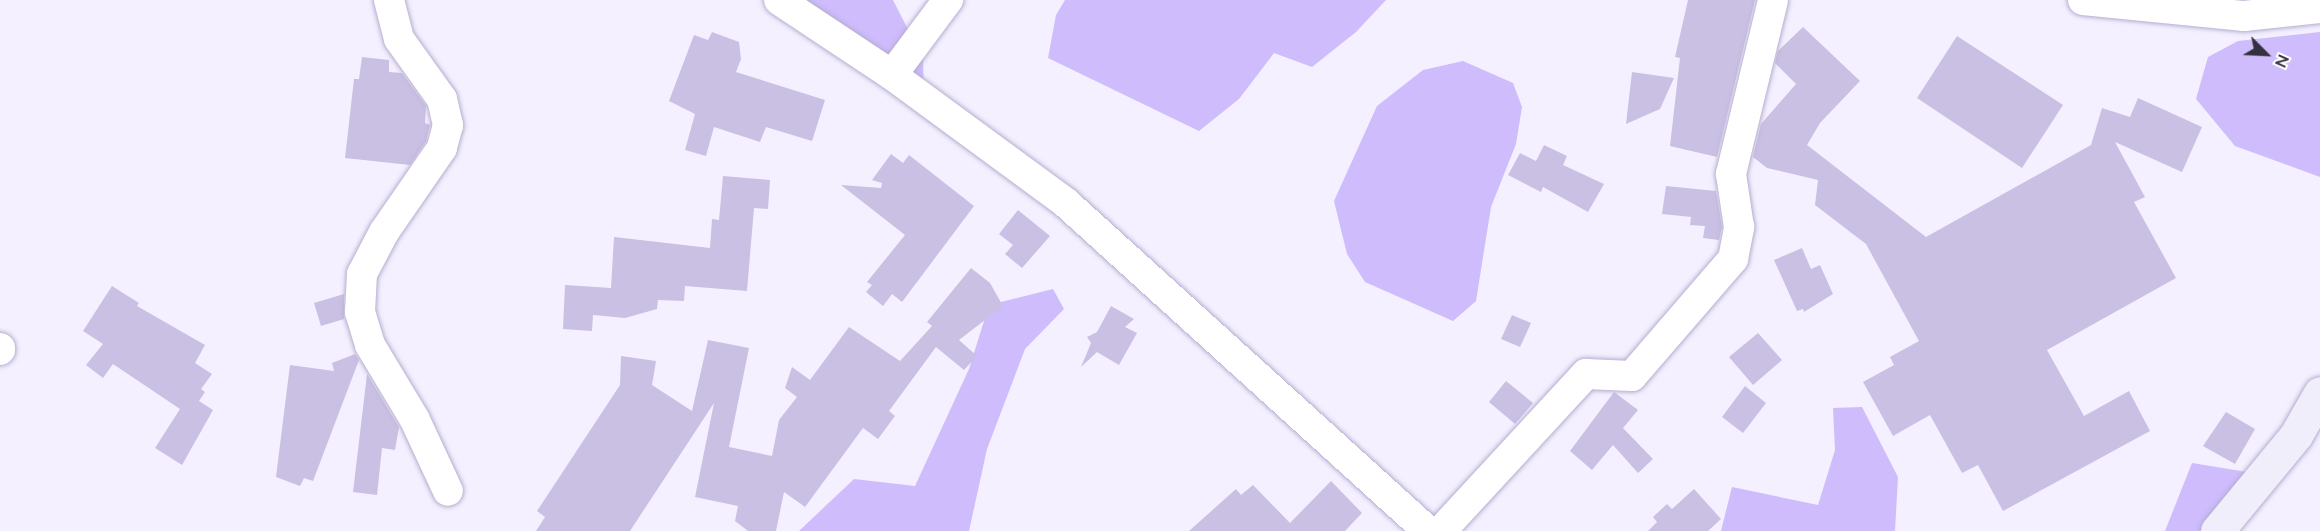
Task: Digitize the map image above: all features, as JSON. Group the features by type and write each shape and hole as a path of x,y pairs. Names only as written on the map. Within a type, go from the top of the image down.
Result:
{"street":[{"path":"389,0 399,39 442,99 448,125 442,148 384,232 362,274 360,312 370,345 415,420 448,491"},
{"path":"779,0 892,75 1066,203 1428,531"},
{"path":"892,75 948,0"},
{"path":"1441,531 1586,374 1632,376 1733,259 1739,227 1731,174 1773,0"},
{"path":"2083,0 2244,16 2320,8"},
{"path":"2217,531 2296,435 2320,393"}],"shaded area":[{"path":"806,0 893,0 923,59 924,100"},
{"path":"1065,0 1386,0 1356,32 1312,67 1274,53 1239,99 1199,131 1048,58 1056,15"},
{"path":"2320,32 2320,177 2235,146 2196,99 2208,57 2238,41"},
{"path":"1463,61 1513,83 1522,107 1516,144 1491,207 1476,301 1453,321 1365,282 1347,254 1334,201 1377,106 1423,70"},
{"path":"1053,289 1064,309 1025,349 987,449 969,531 799,531 854,479 915,486 969,369 989,305"},
{"path":"1862,407 1898,477 1895,531 1721,531 1732,487 1818,505 1835,450 1833,408"},
{"path":"2192,463 2247,472 2207,531 2165,531"}],"building":[{"path":"1688,0 1755,0 1717,157 1670,146 1680,58 1675,57"},
{"path":"1803,27 1860,81 1820,123 1807,145 1926,237 2091,145 2102,108 2130,117 2138,98 2202,127 2182,172 2115,142 2145,197 2134,202 2176,278 2047,350 2084,416 2129,391 2150,431 2003,511 1978,465 1962,473 1930,415 1893,436 1863,382 1894,365 1890,357 1919,341 1866,244 1815,205 1818,180 1767,168 1753,157 1761,124 1796,84 1775,63 1778,51"},
{"path":"712,32 739,42 741,59 736,72 825,100 812,141 766,127 760,142 714,127 706,156 685,150 695,114 669,101 694,35 708,40"},
{"path":"1957,36 2063,105 2022,168 1917,98"},
{"path":"362,57 389,60 389,72 402,73 426,106 425,123 430,125 426,141 410,165 345,158 354,79 359,79"},
{"path":"1632,72 1674,78 1660,109 1626,124"},
{"path":"1544,145 1567,156 1563,165 1604,184 1588,212 1543,187 1541,192 1508,175 1520,153 1536,161"},
{"path":"891,154 903,163 909,155 974,206 902,302 892,294 883,306 866,292 872,285 867,282 905,235 841,185 881,188 882,183 872,180"},
{"path":"723,176 770,180 768,209 754,208 747,291 685,286 684,301 658,300 657,309 625,318 593,315 592,331 563,329 565,285 611,288 614,237 710,248 712,219 719,220"},
{"path":"1666,186 1716,191 1722,227 1719,240 1703,238 1705,226 1690,225 1691,217 1662,214"},
{"path":"1018,210 1050,236 1022,268 1005,254 1013,245 999,234"},
{"path":"1802,248 1811,269 1820,265 1833,294 1804,312 1803,309 1797,311 1774,260"},
{"path":"971,268 990,283 1003,306 959,340 977,356 964,370 936,347 889,411 895,416 878,439 863,428 805,507 784,492 776,531 748,531 735,521 738,506 695,497 714,403 630,531 536,531 545,517 537,511 620,385 621,356 656,361 652,385 692,411 708,340 749,348 729,447 772,456 779,420 797,397 785,388 792,367 810,380 849,327 900,361 932,326 927,322"},
{"path":"112,286 139,303 137,306 205,345 195,363 212,374 201,389 205,392 199,401 213,410 182,465 155,448 180,409 113,364 103,378 86,365 103,344 83,331"},
{"path":"344,294 344,319 321,326 314,303"},
{"path":"1111,306 1134,319 1125,327 1137,333 1119,365 1097,352 1081,367 1091,343 1087,337 1097,332"},
{"path":"1512,315 1531,323 1520,347 1501,339"},
{"path":"1758,333 1782,360 1753,385 1729,357"},
{"path":"355,354 359,360 313,481 304,478 300,486 276,477 290,365 334,371 332,363"},
{"path":"367,374 399,427 395,450 382,448 377,495 353,492"},
{"path":"1506,381 1533,403 1515,424 1489,402"},
{"path":"1745,386 1766,403 1743,433 1722,417"},
{"path":"1614,392 1638,410 1623,428 1653,459 1638,473 1613,445 1592,470 1570,451"},
{"path":"2226,412 2255,429 2235,464 2203,446"},
{"path":"1331,481 1362,513 1345,531 1189,531 1236,489 1241,495 1253,485 1290,523"},
{"path":"1694,489 1721,519 1708,531 1648,531 1657,522 1653,517 1667,504 1672,509"}]}
